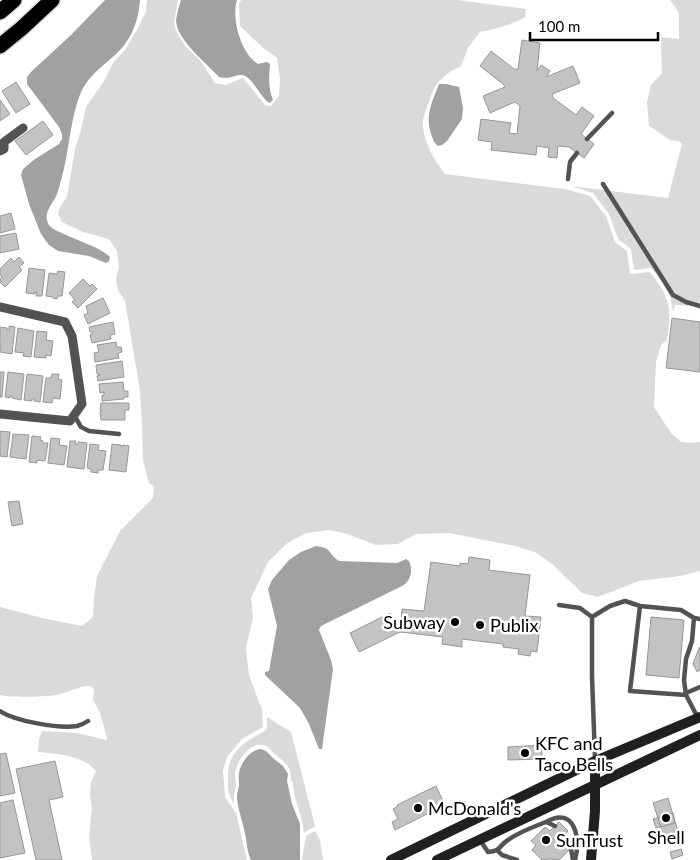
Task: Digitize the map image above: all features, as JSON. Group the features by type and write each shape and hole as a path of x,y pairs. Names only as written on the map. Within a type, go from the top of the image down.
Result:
{"highway":[{"path":"0,12 14,0"},
{"path":"0,34 38,0"},
{"path":"0,46 52,0"}],"main road":[{"path":"392,860 595,761 699,718"},
{"path":"437,860 700,734"},
{"path":"591,860 595,819 595,761"}],"street":[{"path":"0,151 4,148 4,142 23,128"},
{"path":"0,307 65,322 72,336 82,404 70,421 0,414"}],"lane":[{"path":"588,140 612,113"},
{"path":"568,179 570,162 577,153"},
{"path":"603,184 661,278 673,294 686,302 700,306"},
{"path":"74,415 81,427 89,431 119,434"},
{"path":"592,617 610,606 625,601 640,606 681,610 697,619 686,659 684,680 686,694 699,718"},
{"path":"559,605 580,608 592,617"},
{"path":"640,606 630,691 686,694 700,687"},
{"path":"592,617 595,761"},
{"path":"0,711 20,719 68,726 78,726 88,721"},
{"path":"480,840 488,852 497,850 506,841 532,827 553,818 563,818 569,820 574,827 578,843 574,860"},
{"path":"546,822 555,826"},
{"path":"564,836 570,843 574,860"},
{"path":"497,850 502,855 517,860"}],"shaded area":[{"path":"105,0 140,0 138,14 131,35 123,47 94,74 82,90 74,112 60,184 49,208 47,220 53,229 106,253 110,257 106,263 89,256 58,251 49,245 41,234 29,204 21,175 23,169 59,144 62,139 59,127 27,84 27,77"},
{"path":"147,0 178,0 174,23 176,31 185,46 200,60 215,83 226,85 243,78 265,105 271,106 279,96 280,79 277,58 240,26 239,4 241,0 458,0 526,9 525,17 520,20 480,32 468,48 461,66 445,76 437,84 431,95 423,124 427,144 445,174 565,189 590,196 606,216 615,242 627,251 630,274 650,272 662,289 668,304 669,329 667,340 661,345 656,362 654,407 671,433 681,442 700,442 700,571 680,576 639,581 598,597 582,593 552,564 535,552 515,546 449,533 416,534 398,544 376,545 347,534 329,530 306,533 286,544 268,562 251,598 253,618 246,648 249,675 262,710 263,727 242,739 227,757 223,771 225,797 236,813 247,860 92,860 89,836 92,808 90,795 91,782 96,771 77,758 38,752 42,731 77,733 106,740 100,713 93,700 94,690 91,686 87,686 50,696 20,697 0,695 0,607 82,626 93,617 97,576 120,531 153,498 154,486 149,483 143,460 140,391 125,301 118,290 116,278 119,267 117,251 109,239 83,232 62,222 58,214 60,207 67,197 75,149 86,107 104,81 113,63 125,50 138,28 146,11"},
{"path":"181,0 237,0 235,16 242,44 252,59 258,64 267,62 270,64 269,78 273,100 271,102 269,103 266,100 246,76 219,77 186,43 177,27 176,20"},
{"path":"670,0 700,0 700,306 675,305 673,312 670,296 653,270 650,268 634,270 631,249 618,239 609,214 593,193 571,186 668,198 682,144 679,141 670,140 649,126 647,102 651,85 662,73 661,37 679,39 679,13"},
{"path":"439,84 459,87 463,108 462,119 447,141 438,146 433,140 429,116"},
{"path":"316,546 328,550 339,561 397,563 406,559 409,561 411,571 404,585 321,626 319,630 333,669 322,749 319,749 300,708 265,675 265,672 269,671 277,626 268,589 272,580 289,560 301,552"},
{"path":"267,717 291,732 315,826 304,833 288,766 267,747 257,745 244,754 235,773 234,804 229,793 228,772 233,756 243,744 266,730"},
{"path":"261,749 283,766 288,774 287,781 292,804 300,824 300,860 251,860 237,794 242,765 247,757"},
{"path":"315,831 320,840 323,860 302,860 306,836"}],"building":[{"path":"522,40 540,43 537,71 541,65 550,71 546,77 573,66 580,83 552,94 553,98 576,115 582,107 594,116 581,134 594,144 584,158 569,147 558,146 557,158 548,157 549,148 537,146 536,155 491,150 492,142 478,140 481,119 511,123 509,133 517,134 520,106 515,102 490,113 483,96 505,87 480,66 491,51 514,69 518,69"},
{"path":"16,82 30,104 16,113 2,91"},
{"path":"0,100 10,114 0,121"},
{"path":"43,121 53,135 26,155 15,141"},
{"path":"11,213 15,229 0,233 0,216"},
{"path":"16,233 19,249 0,253 0,236"},
{"path":"19,257 24,263 19,267 22,270 5,287 0,282 2,277 0,269 11,258 14,262"},
{"path":"29,268 45,270 42,296 36,296 37,292 35,294 26,293"},
{"path":"58,271 65,272 62,296 58,296 57,299 46,296 49,273 57,274"},
{"path":"83,279 90,286 92,284 97,289 78,308 72,302 75,300 69,293"},
{"path":"103,298 110,313 88,324 84,315 88,313 86,306"},
{"path":"672,318 700,322 700,372 666,368"},
{"path":"113,322 115,334 110,335 111,339 92,343 90,335 93,334 90,332 89,327"},
{"path":"9,326 15,327 12,354 0,352 0,327 9,330"},
{"path":"18,328 34,331 31,357 23,356 24,353 15,352"},
{"path":"37,331 47,332 46,340 53,341 51,356 46,355 46,358 34,357"},
{"path":"116,342 117,347 121,347 122,352 118,353 119,358 95,362 94,353 99,352 97,345"},
{"path":"122,361 124,377 98,381 97,376 100,374 97,374 96,365"},
{"path":"0,372 4,372 2,397 0,397"},
{"path":"8,372 24,374 21,400 12,398 12,396 10,398 5,397"},
{"path":"27,374 43,376 40,402 34,401 35,399 32,399 32,401 24,400"},
{"path":"52,374 59,374 58,379 62,380 60,399 53,398 52,403 43,402 46,378 51,378"},
{"path":"123,382 124,391 128,391 128,397 102,401 104,392 100,393 99,384"},
{"path":"101,403 129,403 129,410 125,410 125,420 101,420"},
{"path":"0,431 10,432 7,457 0,456"},
{"path":"13,434 29,435 26,459 10,457"},
{"path":"32,436 41,437 40,440 43,443 48,443 45,461 29,462"},
{"path":"51,438 60,439 59,445 67,446 64,465 48,463"},
{"path":"70,441 76,441 75,444 78,444 78,442 87,443 84,469 67,467"},
{"path":"90,444 99,445 98,450 106,451 103,470 98,470 98,473 91,472 91,469 87,468"},
{"path":"112,444 121,445 121,447 123,445 129,446 126,472 109,470"},
{"path":"19,501 23,524 12,526 8,502"},
{"path":"469,557 490,560 489,570 530,575 525,616 541,617 537,652 531,651 530,656 518,654 519,649 503,647 503,644 462,639 462,647 442,644 443,637 400,632 359,652 350,633 390,613 398,629 400,629 402,609 424,611 431,562 460,566 460,563 468,564"},
{"path":"651,617 684,620 679,678 646,675"},
{"path":"700,647 700,670 697,672 693,664"},
{"name":"KFC and Taco Bells","path":"542,745 542,759 508,760 508,747"},
{"path":"6,753 15,793 0,796 0,754"},
{"path":"55,761 63,797 49,800 62,860 36,860 16,769"},
{"name":"McDonald's","path":"436,786 445,805 395,830 392,822 398,819 393,809 397,805"},
{"name":"Shell","path":"668,798 680,838 666,843 653,803"},
{"path":"13,800 25,853 0,858 0,803"},
{"path":"673,813 675,823 656,828 653,819"},
{"path":"559,822 568,831 559,840 569,850 559,860 542,860 532,850 536,845 531,841 545,827 550,831"},
{"path":"681,849 683,855 672,859 670,852"}],"place":[{"name":"Subway","path":"455,622"},
{"name":"Publix","path":"480,625"},
{"name":"KFC and Taco Bells","path":"525,753"},
{"name":"McDonald's","path":"418,808"},
{"name":"Shell","path":"666,818"},
{"name":"SunTrust","path":"546,840"}]}
